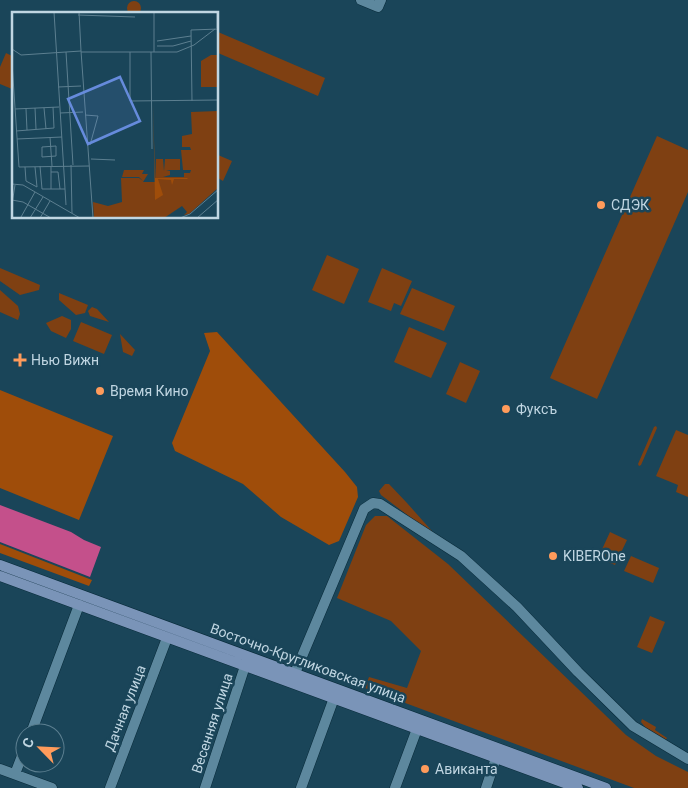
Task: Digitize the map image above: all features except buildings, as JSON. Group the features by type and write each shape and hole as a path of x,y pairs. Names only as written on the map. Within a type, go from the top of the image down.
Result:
{"main road":[{"name":"Восточно-Кругликовская улица","path":"0,565 606,788"},
{"name":"Восточно-Кругликовская улица","path":"0,576 578,788"}],"street":[{"path":"361,0 378,7 381,0"},
{"path":"295,673 364,509 373,503 380,504 461,556 517,607 578,672 633,726 688,759"},
{"path":"35,723 79,605"},
{"name":"Дачная улица","path":"110,788 167,638"},
{"name":"Весенняя улица","path":"205,788 246,666"},
{"path":"301,788 334,698"},
{"path":"395,788 417,729"},
{"path":"486,788 496,758"},
{"path":"0,769 52,788"}],"shaded area":[{"path":"134,1 140,5 140,12 128,12 127,8 129,3"},
{"path":"219,32 325,78 318,96 219,53"},
{"path":"6,53 12,56 12,89 0,84 0,67"},
{"path":"657,136 688,150 688,192 597,399 550,378"},
{"path":"219,155 232,161 223,181 219,179"},
{"path":"327,255 359,269 344,304 312,290"},
{"path":"0,268 40,285 39,290 20,295 0,281"},
{"path":"382,268 412,281 401,306 394,303 391,311 368,302"},
{"path":"412,288 455,306 444,331 400,314"},
{"path":"0,290 18,306 20,314 18,320 0,312"},
{"path":"59,293 88,305 85,313 76,315 59,300"},
{"path":"92,307 97,309 109,322 90,316 88,311"},
{"path":"62,316 71,320 71,329 66,338 51,331 46,323"},
{"path":"81,322 112,335 104,354 73,341"},
{"path":"409,327 447,343 431,378 394,362"},
{"path":"217,332 357,487 358,497 339,541 329,545 281,517 243,484 175,451 172,443 210,351 204,333"},
{"path":"120,334 135,350 132,356 123,352"},
{"path":"460,362 480,371 466,403 446,394"},
{"path":"0,390 113,436 79,520 0,488"},
{"path":"656,426 657,428 639,466 638,464"},
{"path":"676,430 688,435 688,497 676,492 678,485 656,476"},
{"path":"385,484 389,484 439,539 381,495 379,491"},
{"path":"0,505 71,532 101,547 90,577 0,542"},
{"path":"375,516 387,516 448,564 626,735 656,756 688,772 688,788 634,788 365,688 369,677 407,688 421,651 391,621 337,598 366,525"},
{"path":"610,532 627,540 615,565 598,558"},
{"path":"0,544 92,580 89,586 0,553"},
{"path":"631,556 659,568 653,583 624,571"},
{"path":"650,616 665,622 652,653 637,647"},
{"path":"642,719 656,727 655,730 667,738 665,741 646,728 641,722"}],"place":[{"name":"СДЭК","path":"601,205"},
{"name":"Нью Вижн","path":"20,360"},
{"name":"Время Кино","path":"100,391"},
{"name":"Фуксъ","path":"506,409"},
{"name":"KIBEROne","path":"553,556"},
{"name":"Авиканта","path":"425,769"}]}
